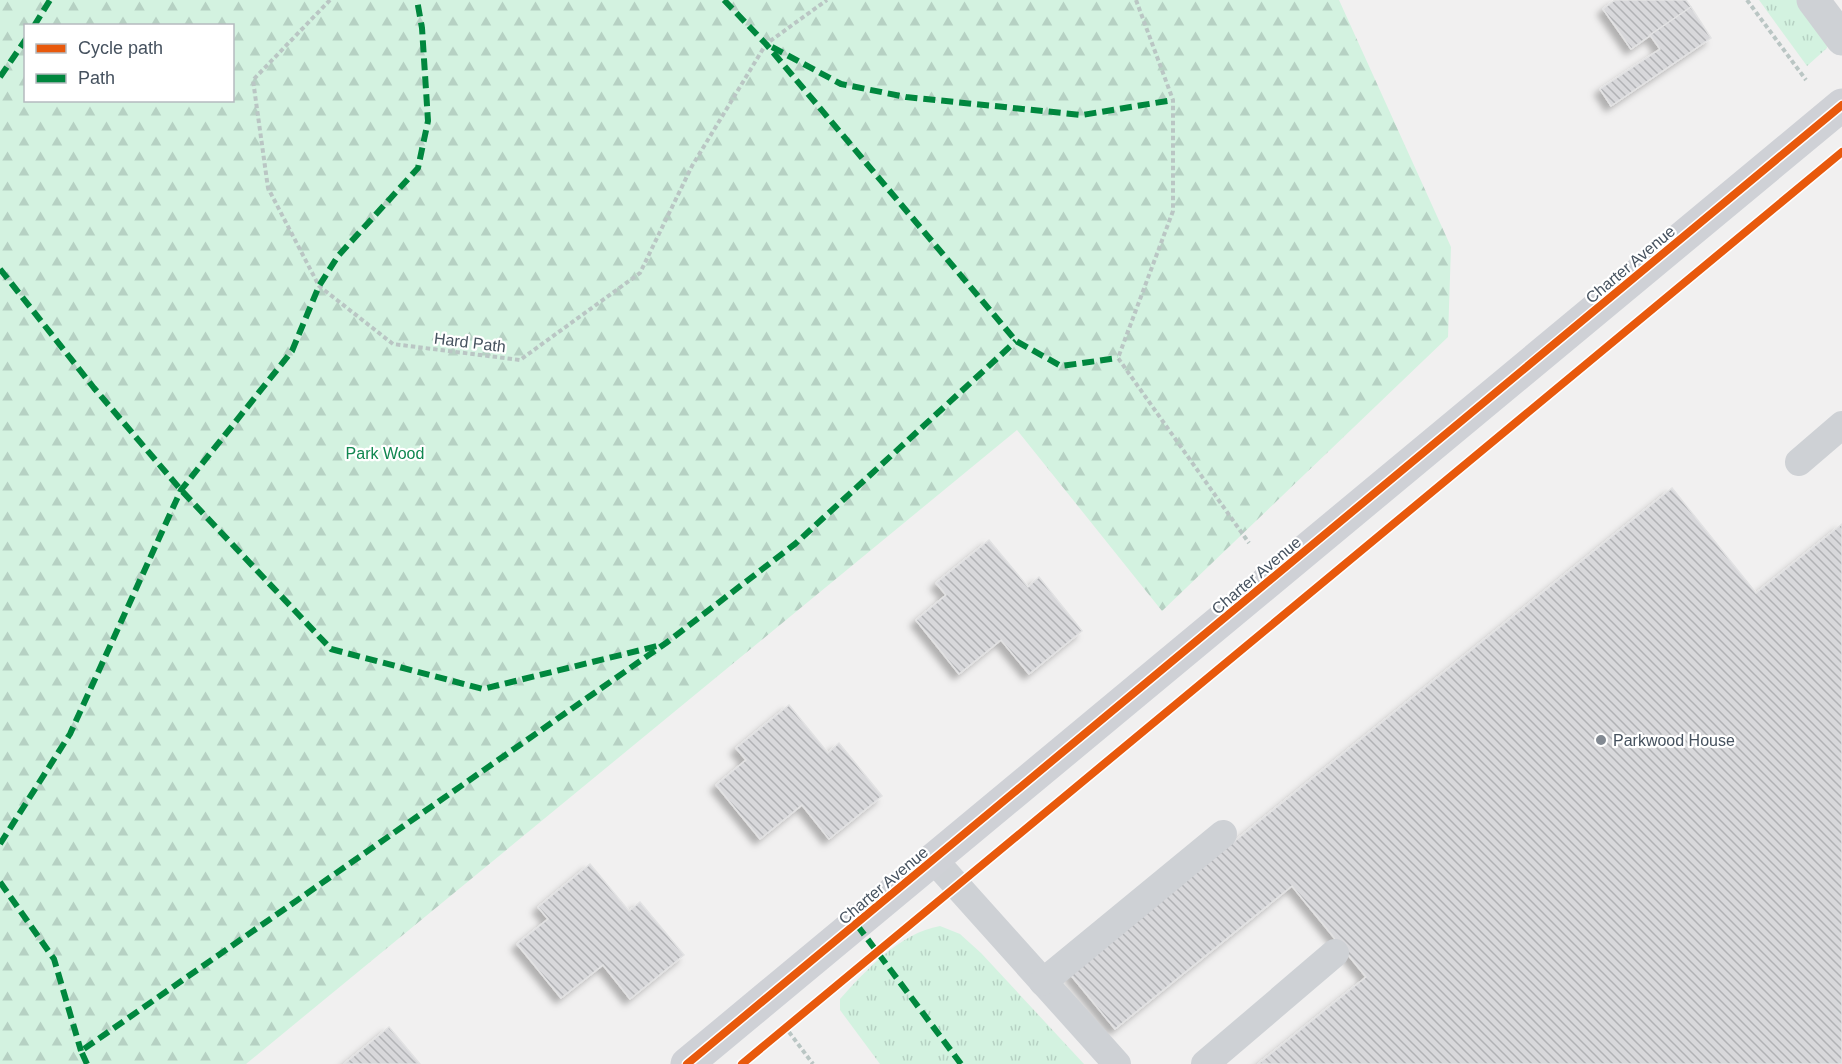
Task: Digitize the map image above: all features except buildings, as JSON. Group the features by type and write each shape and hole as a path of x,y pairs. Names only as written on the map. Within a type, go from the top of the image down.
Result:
{"street":[{"path":"1813,0 1842,39"},
{"name":"Charter Avenue","path":"687,1064 1837,110"}],"lane":[{"path":"1799,462 1842,425"},
{"path":"1043,982 1222,834"},
{"path":"934,860 1117,1064"},
{"path":"1205,1064 1335,953"}],"path":[{"path":"1136,0 1173,100 1173,211 1118,358 1274,578"},
{"path":"1747,0 1837,110"},
{"path":"777,1035 795,1020"}],"green space":[{"name":"Park Wood","path":"0,0 1339,0 1451,247 1448,337 1162,611 1017,430 246,1064 0,1064"},
{"path":"1759,0 1799,0 1826,37 1827,48 1807,66"},
{"path":"940,926 960,934 981,953 1084,1064 880,1064 840,1010 840,999 885,954 911,936"}],"marked path":[{"path":"35,24 50,0"},
{"path":"0,844 70,734 181,490 292,351 319,286 338,256 418,168 428,121 422,28 417,0"},
{"path":"724,0 766,44 1016,341 1061,366 1118,358"},
{"path":"0,77 24,42"},
{"path":"772,47 841,84 906,97 1082,115 1173,100"},
{"path":"0,269 94,388 181,490 331,649 483,689 657,646"},
{"path":"87,1064 81,1051 666,643 795,544 1016,341"},
{"path":"0,882 54,959 81,1051"},
{"path":"857,925 961,1064"}],"cycle path":[{"path":"687,1064 1842,105"},
{"path":"742,1064 1842,152"}],"place":[{"name":"Parkwood House","path":"1601,740"}]}
